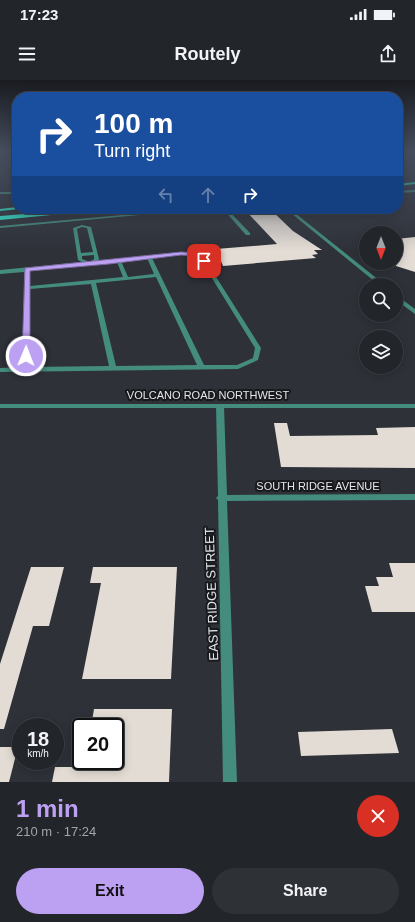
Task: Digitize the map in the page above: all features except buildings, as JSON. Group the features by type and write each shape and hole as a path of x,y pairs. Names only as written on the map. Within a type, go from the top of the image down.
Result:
{"main road":[{"path":"0,210 12,209"},
{"path":"0,218 46,214"}],"street":[{"path":"403,192 415,191"},
{"path":"0,193 12,193"},
{"path":"0,226 147,214"},
{"path":"230,214 248,234"},
{"path":"294,214 373,278"},
{"path":"80,220 82,226"},
{"path":"82,226 90,227 97,259 90,264 80,260 75,228 82,226"},
{"path":"79,255 96,253"},
{"path":"0,272 119,261 181,253 196,254 204,261 258,348 256,360 238,367 0,370"},
{"path":"149,257 201,367"},
{"path":"119,261 126,278"},
{"path":"26,369 27,270"},
{"path":"28,288 157,275"},
{"path":"93,282 113,368"},
{"path":"403,303 415,312"},
{"name":"VOLCANO ROAD NORTHWEST","path":"0,406 415,406"},
{"name":"EAST RIDGE STREET","path":"220,406 221,498 230,782"},
{"name":"SOUTH RIDGE AVENUE","path":"221,498 415,497"}],"route":[{"path":"26,356 28,288 27,270 181,253 196,254 204,261"}]}
